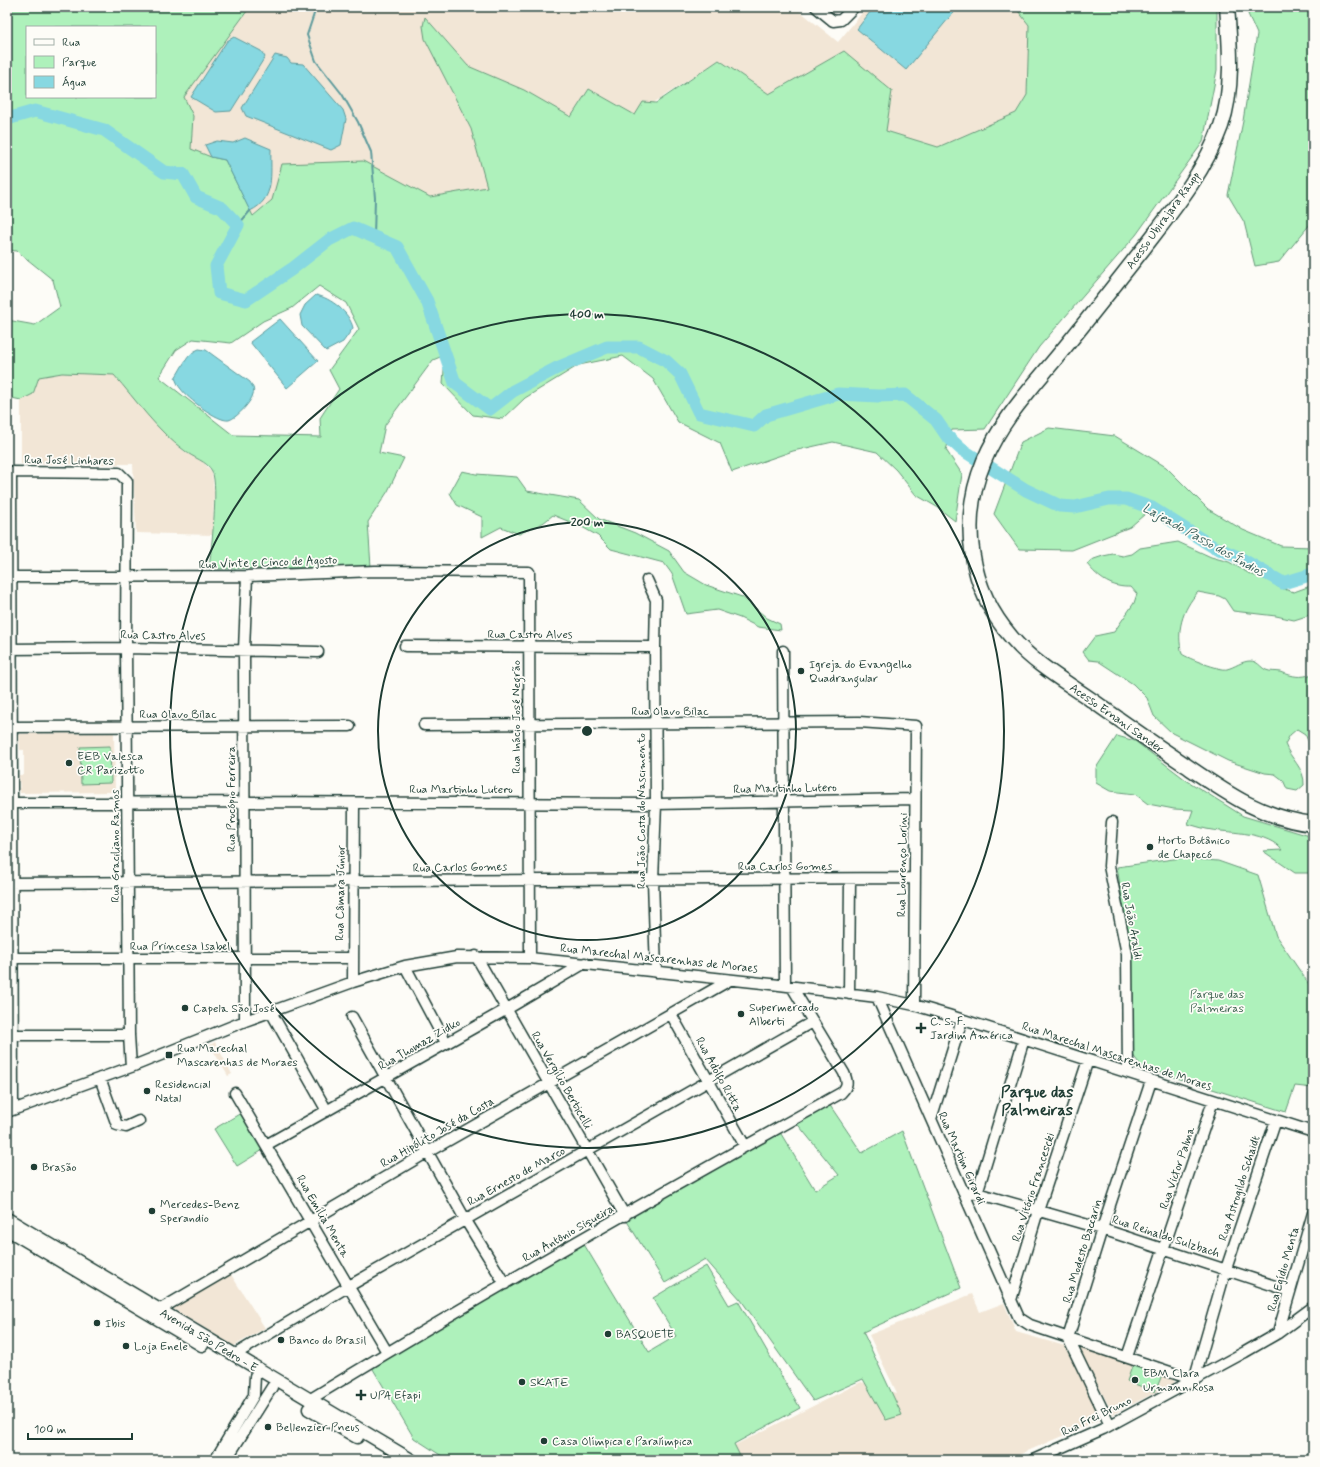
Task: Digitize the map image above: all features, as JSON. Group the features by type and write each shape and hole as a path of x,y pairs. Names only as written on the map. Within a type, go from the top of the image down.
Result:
{"highway":[{"name":"Acesso Ubirajara Raupp","path":"972,556 971,510 979,474 992,444 1020,401 1106,297 1191,187 1201,169 1222,123 1228,87 1229,29 1227,7"},
{"name":"Acesso Ernani Sander","path":"972,556 983,595 995,617 1019,646 1035,660 1137,733 1238,800 1272,816 1313,824"}],"main road":[{"name":"Avenida São Pedro - E","path":"7,1219 411,1460"},
{"name":"Avenida São Pedro - E","path":"7,1229 395,1460"}],"street":[{"path":"816,7 833,21 841,20 847,16 854,7"},
{"path":"9,472 10,1111"},
{"name":"Rua José Linhares","path":"9,472 119,473 127,481"},
{"name":"Rua Graciliano Ramos","path":"127,481 126,648 128,959 131,1067"},
{"name":"Rua Vinte e Cinco de Agosto","path":"9,577 127,578 246,576 375,571 529,572"},
{"name":"Rua Inácio José Negrão","path":"529,572 530,958"},
{"name":"Rua Procópio Ferreira","path":"245,1022 244,650 246,576"},
{"name":"Rua João Costa do Nascimento","path":"647,580 656,600 656,804 653,880 656,972"},
{"name":"Rua Castro Alves","path":"405,646 655,647"},
{"name":"Rua Castro Alves","path":"9,649 126,648 318,652"},
{"path":"783,651 784,802 789,986 812,1022"},
{"name":"Rua Olavo Bilac","path":"424,725 784,724 859,722 916,726"},
{"name":"Rua Olavo Bilac","path":"9,727 350,726"},
{"name":"Rua Lourenço Lorini","path":"914,1005 916,726"},
{"name":"Rua Martinho Lutero","path":"9,803 529,802 656,804 915,799"},
{"name":"Rua Câmara Júnior","path":"353,982 354,803"},
{"name":"Rua João Araldi","path":"1112,822 1110,866 1127,954 1128,1073"},
{"name":"Rua Carlos Gomes","path":"10,882 914,878"},
{"path":"849,994 850,879"},
{"name":"Rua Marechal Mascarenhas de Moraes","path":"10,1111 131,1067 271,1012 353,982 405,966 457,957 476,956 530,958 585,963 877,997 914,1005 1024,1039 1313,1132"},
{"name":"Rua Vergílio Berticelli","path":"476,956 625,1216"},
{"name":"Rua Princesa Isabel","path":"10,958 353,958"},
{"name":"Rua Thomaz Zidko","path":"266,1145 507,1009 585,963"},
{"path":"405,966 446,1043"},
{"name":"Rua Hipólito José da Costa","path":"159,1310 310,1220 730,980"},
{"name":"Rua Martim Girardi","path":"877,997 1019,1318 1030,1325 1068,1338"},
{"path":"271,1012 327,1111"},
{"name":"Rua Adolfo Ritta","path":"671,1014 707,1082 745,1146"},
{"path":"352,1017 466,1219 505,1284"},
{"path":"930,1119 962,1020"},
{"name":"Rua Ernesto de Marco","path":"234,1355 349,1286 812,1022"},
{"name":"Rua Antônio Siqueira","path":"309,1400 387,1352 745,1146 841,1093 847,1087 848,1081 812,1022"},
{"path":"10,1035 129,1035"},
{"path":"977,1193 1024,1039"},
{"name":"Rua Vitório Francescki","path":"1011,1300 1038,1211 1088,1060"},
{"path":"100,1078 117,1125 126,1127 139,1121"},
{"name":"Rua Modesto Baccarin","path":"1068,1338 1151,1081"},
{"name":"Rua Emília Menta","path":"235,1093 387,1352"},
{"name":"Rua Victor Palma","path":"1127,1357 1213,1101"},
{"name":"Rua Astrogildo Schaidt","path":"1194,1380 1226,1270 1276,1120"},
{"name":"Rua Reinaldo Sulzbach","path":"963,1192 977,1193 1102,1229 1290,1291"},
{"name":"Rua Egídio Menta","path":"1278,1333 1313,1213"},
{"name":"Rua Frei Bruno","path":"1033,1460 1110,1425 1194,1380 1278,1333 1313,1307"},
{"path":"1068,1338 1194,1380"},
{"path":"1068,1338 1110,1425"},
{"path":"220,1459 254,1395 255,1376"},
{"path":"220,1459 272,1387"}],"shaded area":[{"path":"250,7 795,7 838,42 867,7 1015,7 1029,25 1027,95 1016,113 938,147 886,131 844,51 769,94 719,60 635,115 589,89 571,117 524,90 468,66 425,17 425,39 471,129 488,187 430,197 363,161 272,200 252,216 225,160 211,157 191,149 193,116 184,100 184,97"},
{"path":"62,373 114,375 165,433 185,452 203,462 212,472 214,492 213,535 136,533 133,464 21,464 21,400 33,394 39,377"},
{"name":"EEB Valesca CR Parizotto","path":"114,733 115,792 20,793 19,775 24,775 24,750 20,750 19,734"},
{"path":"215,1042 232,1074 228,1076 210,1045"},
{"path":"230,1273 265,1328 234,1346 172,1308"},
{"path":"972,1294 980,1312 1004,1303 1016,1332 1065,1346 1101,1419 1007,1460 705,1460 861,1382 897,1393 869,1335"},
{"name":"EBM Clara Urmann Rosa","path":"1078,1346 1174,1376 1174,1383 1113,1414"}],"green space":[{"path":"7,7 250,7 184,97 193,116 191,149 211,157 225,160 253,216 272,200 282,164 363,161 430,197 487,187 471,129 425,39 423,26 425,17 468,66 524,90 571,117 589,89 635,115 643,102 656,103 719,60 769,94 844,51 892,91 886,131 938,147 1016,113 1027,95 1029,25 1015,7 1217,7 1217,70 1203,142 1136,235 1039,347 985,429 952,430 946,450 962,474 955,521 937,507 916,495 896,470 877,452 833,442 793,451 732,472 720,443 678,422 653,379 623,356 579,365 525,398 503,419 473,415 443,384 445,355 433,360 385,425 379,453 404,458 388,491 368,522 371,567 209,569 215,504 214,479 212,471 207,465 188,453 165,434 114,375 62,373 39,377 33,394 21,400 7,397 7,320 35,325 60,307 53,280 17,251 7,250","holes":["319,286 346,303 359,329 329,370 339,389 320,418 321,437 233,435 159,377 176,350 193,339 231,343 263,321 292,308"]},
{"path":"1251,7 1313,7 1313,228 1311,223 1279,262 1255,266 1244,222 1228,195 1243,121 1257,34 1248,14"},
{"path":"1049,428 1115,436 1166,467 1208,509 1243,530 1281,546 1313,547 1313,574 1283,583 1238,557 1212,546 1152,508 1130,527 1072,550 1019,549 994,514 1021,442"},
{"path":"462,471 476,474 517,477 527,491 579,500 599,519 635,533 669,551 684,572 706,585 742,597 767,618 780,624 781,630 758,627 740,618 717,610 686,614 672,574 664,563 611,549 598,536 582,527 553,515 543,523 519,534 501,527 482,537 482,517 457,505 450,493"},
{"path":"1178,542 1211,557 1229,562 1250,574 1270,581 1278,587 1287,590 1294,592 1313,585 1313,614 1294,620 1276,616 1233,611 1225,599 1219,596 1198,592 1184,613 1180,629 1180,645 1182,654 1204,664 1227,669 1250,661 1259,664 1264,669 1269,671 1297,676 1313,674 1313,752 1305,734 1297,729 1290,735 1285,744 1300,769 1304,779 1304,785 1297,791 1287,789 1283,780 1275,774 1265,773 1228,761 1172,733 1154,716 1147,698 1133,684 1098,661 1089,660 1083,652 1095,636 1114,632 1134,603 1137,594 1131,587 1118,586 1106,582 1087,564 1094,559 1103,556 1113,554 1123,556 1132,554 1140,548"},
{"path":"1117,736 1135,741 1186,780 1243,816 1313,837 1313,873 1295,873 1263,851 1282,850 1276,844 1268,840 1250,834 1209,830 1188,824 1193,810 1174,809 1148,804 1135,794 1110,791 1096,783 1096,768"},
{"path":"110,746 111,783 81,784 80,747"},
{"name":"Parque das Palmeiras","path":"1181,858 1218,861 1258,875 1276,936 1313,990 1313,1088 1295,1086 1286,1112 1142,1067 1132,1054 1130,948 1117,867"},
{"path":"827,1101 862,1153 902,1131 961,1288 863,1332 902,1415 886,1420 863,1379 813,1401 741,1300 705,1259 665,1283 625,1218 778,1129 815,1190 839,1175 795,1121"},
{"path":"241,1113 263,1150 237,1166 214,1129"},
{"path":"582,1241 649,1352 676,1336 653,1298 706,1266 729,1305 738,1301 800,1408 734,1444 742,1460 448,1460 414,1438 370,1364"},
{"path":"1133,1364 1162,1375 1155,1392 1127,1381"}],"water":[{"path":"874,7 958,7 906,70 857,29"},
{"path":"234,37 261,51 265,57 231,111 216,112 191,97 227,41"},
{"path":"275,55 287,58 291,63 303,64 343,110 346,119 341,145 331,150 246,116 242,108"},
{"path":"245,138 271,149 271,176 268,193 258,206 250,211 225,160 211,157 205,145 217,141 233,143"},
{"path":"316,295 328,299 339,307 348,317 353,328 343,342 326,351 302,326 300,315 305,305"},
{"path":"280,319 318,361 287,388 250,342"},
{"path":"199,349 206,350 250,382 252,386 254,392 250,401 240,413 232,419 224,420 203,409 184,393 175,378 188,357"}],"waterway":[{"path":"323,7 315,11 307,35 316,61 342,94 358,122 371,152 375,198 374,237"},
{"name":"Lajeado Passo dos Índios","path":"7,119 35,111 104,130 164,172 183,174 196,197 222,208 238,225 216,266 219,293 246,300 292,269 329,240 353,228 397,247 427,301 455,383 490,409 513,391 557,368 607,347 639,347 666,361 680,374 699,413 754,426 766,415 838,394 878,396 905,395 936,420 947,436 961,449 1026,490 1060,506 1075,507 1109,499 1126,499 1152,508 1212,546 1238,557 1283,583 1313,574"},
{"path":"238,225 250,211"}],"place":[{"name":"Igreja do Evangelho Quadrangular","path":"801,671"},
{"name":"EEB Valesca CR Parizotto","path":"69,763"},
{"name":"Horto Botânico de Chapecó","path":"1150,847"},
{"name":"Capela São José","path":"185,1008"},
{"name":"Supermercado Alberti","path":"741,1014"},
{"name":"C. S. F. Jardim América","path":"921,1028"},
{"name":"Rua Marechal Mascarenhas de Moraes","path":"169,1055"},
{"name":"Residencial Natal","path":"147,1091"},
{"name":"Brasão","path":"34,1167"},
{"name":"Mercedes-Benz Sperandio","path":"152,1211"},
{"name":"Ibis","path":"97,1323"},
{"name":"BASQUETE","path":"608,1334"},
{"name":"Banco do Brasil","path":"281,1340"},
{"name":"Loja Enele","path":"126,1346"},
{"name":"EBM Clara Urmann Rosa","path":"1135,1380"},
{"name":"SKATE","path":"522,1382"},
{"name":"UPA Efapi","path":"361,1395"},
{"name":"Bellenzier Pneus","path":"268,1427"},
{"name":"Casa Olímpica e Paralímpica","path":"544,1441"}],"district":[{"name":"Parque das Palmeiras","path":"1037,1100"}]}
